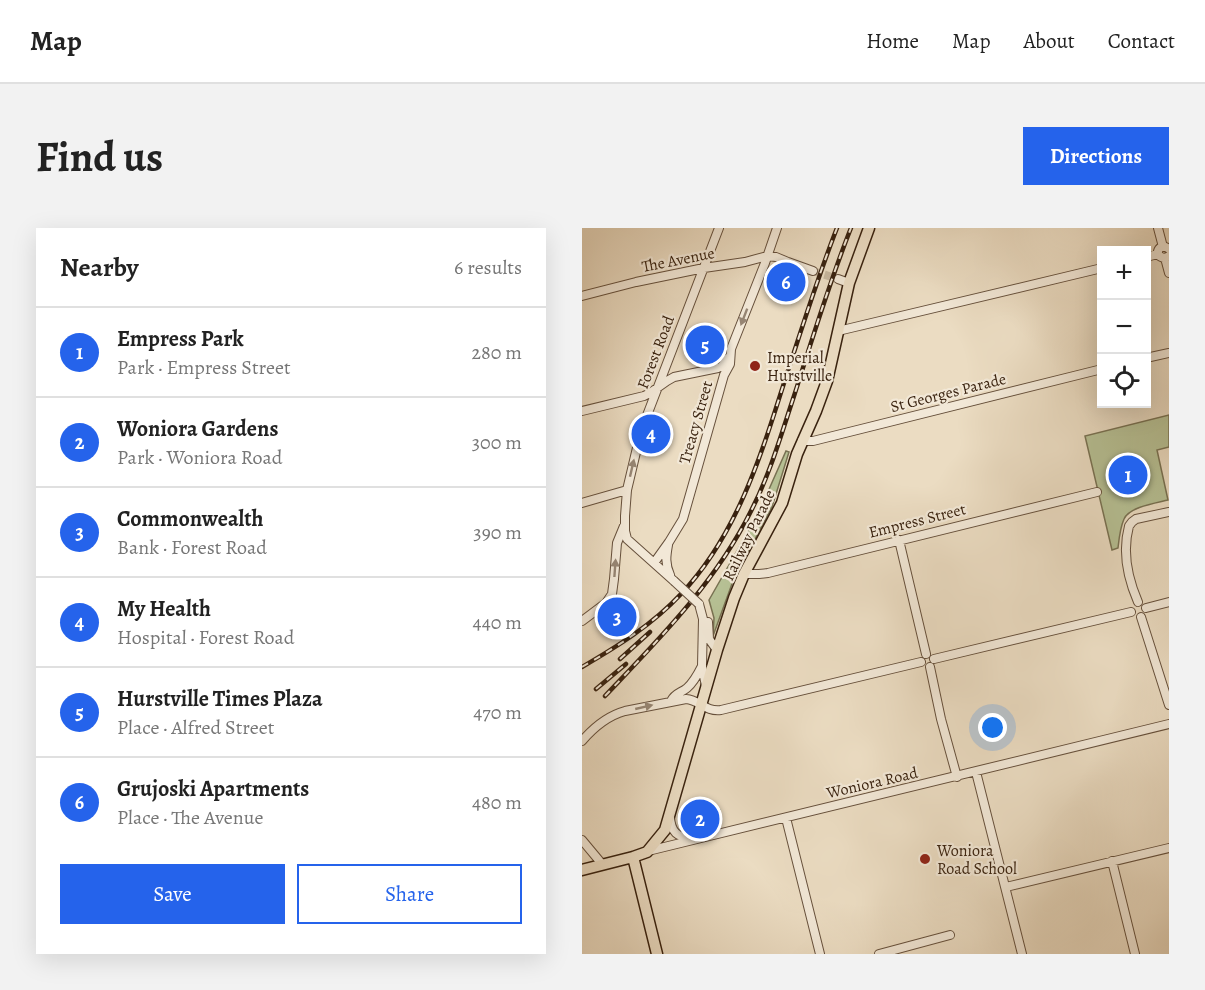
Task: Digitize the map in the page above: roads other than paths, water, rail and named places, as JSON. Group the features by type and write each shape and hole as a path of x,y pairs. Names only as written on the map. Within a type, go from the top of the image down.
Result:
{"main road":[{"name":"Railway Parade","path":"647,852 665,830 717,650 735,598 744,574 782,503 792,466 827,381 838,331 844,281 869,228"},
{"name":"Woniora Road","path":"582,870 647,852"},
{"path":"633,857 657,954"}],"street":[{"name":"Forest Road","path":"582,621 606,603 612,594 616,543 625,526 627,490 641,431 718,228"},
{"name":"Treacy Street","path":"654,563 669,543 685,512 724,375 730,364 731,349 778,228"},
{"path":"778,228 780,235 777,250 780,256 788,262"},
{"path":"1158,228 1169,273"},
{"name":"The Avenue","path":"582,296 636,282 767,256"},
{"path":"767,256 776,257 813,271"},
{"path":"745,262 757,271 756,284"},
{"path":"756,284 770,265 776,262 788,262"},
{"path":"838,331 1097,269"},
{"path":"582,411 644,396 674,378 718,368 726,362 731,349"},
{"path":"1151,357 1169,353"},
{"name":"St Georges Parade","path":"802,441 813,441 1097,370"},
{"path":"582,502 627,490"},
{"name":"Empress Street","path":"744,574 768,573 1097,492"},
{"path":"1137,602 1126,563 1128,531 1132,521 1169,512"},
{"path":"625,526 627,539 706,613 710,639 717,650"},
{"path":"898,540 930,660 939,710 957,777"},
{"path":"669,543 666,564 674,581"},
{"path":"1137,602 1142,603 1146,608"},
{"path":"1131,612 1137,602"},
{"path":"1146,608 1169,602"},
{"path":"699,604 703,619 702,666 706,688"},
{"path":"1141,617 1146,612 1146,608"},
{"path":"582,741 598,725 616,714 671,701 691,699 713,710 727,709 921,662 922,657 930,660 1131,612"},
{"path":"1131,612 1134,616 1141,617"},
{"path":"1141,617 1169,705"},
{"path":"671,701 675,694 686,689 693,682 702,666"},
{"name":"Woniora Road","path":"647,852 1169,724"},
{"path":"976,772 1023,954"},
{"path":"670,811 671,826 675,833 681,837 693,839"},
{"path":"786,818 820,954"},
{"path":"582,840 602,864"},
{"path":"1006,887 1169,848"},
{"path":"1112,861 1135,954"},
{"path":"879,954 950,935"}],"tunnel":[{"path":"813,271 838,279"}],"railway":[{"path":"582,667 621,643 658,616 681,594 717,547 744,495 766,440 837,228"},
{"path":"605,696 666,631 704,586 737,537 751,511 775,454 851,228"},
{"path":"620,659 650,632"},
{"path":"596,689 626,664"}],"place":[{"name":"Grujoski Apartments","path":"786,282"},
{"name":"Hurstville Times Plaza","path":"705,345"},
{"name":"Imperial Hurstville","path":"755,366"},
{"name":"My Health","path":"651,434"},
{"name":"Empress Park","path":"1128,475"},
{"name":"Commonwealth","path":"617,617"},
{"name":"Woniora Gardens","path":"700,819"},
{"name":"Woniora Road School","path":"925,859"}]}
